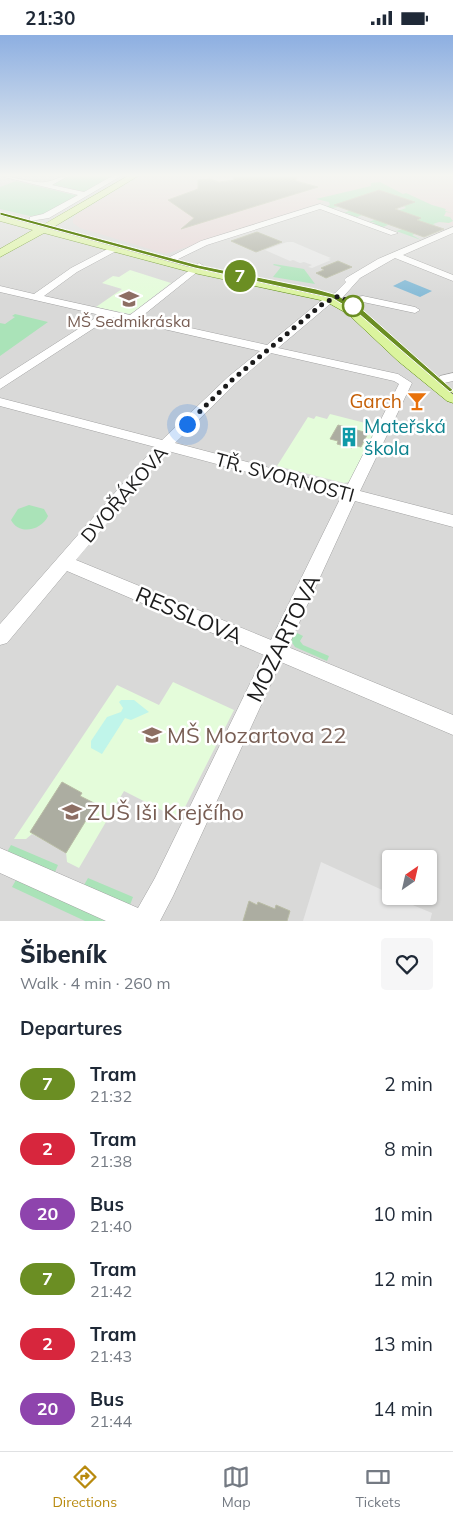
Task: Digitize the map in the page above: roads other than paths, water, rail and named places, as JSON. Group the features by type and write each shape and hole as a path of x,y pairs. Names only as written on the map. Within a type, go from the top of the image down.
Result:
{"main road":[{"path":"1,217 16,225 19,230 4,248"},
{"path":"2,217 40,226 114,248"},
{"path":"4,248 55,217"},
{"path":"40,226 59,217"},
{"path":"68,217 66,223 69,226 114,248"},
{"path":"40,226 114,248 334,298 390,331 450,381"},
{"path":"4,248 40,236 67,235"},
{"path":"334,298 353,311 403,358 453,398"}],"street":[{"path":"40,226 46,217"},
{"path":"168,260 204,243 284,217"},
{"path":"351,217 394,233"},
{"name":"DVOŘÁKOVA","path":"0,637 165,445 220,391 334,298 356,276 395,255 453,230"},
{"path":"38,296 74,270 114,248"},
{"path":"395,255 453,278"},
{"path":"132,319 196,267"},
{"path":"0,289 38,296 108,314 268,350"},
{"path":"334,298 367,300 415,309"},
{"path":"0,385 108,314"},
{"name":"MOZARTOVA","path":"135,919 164,887 351,494 406,385 405,381 268,350"},
{"name":"TŘ. SVORNOSTI","path":"0,402 453,521"},
{"name":"RESSLOVA","path":"65,563 453,725"},
{"path":"0,860 135,919"}],"tram line":[{"path":"9,217 187,266 333,298 361,315 453,394"},
{"name":"7","path":"12,217 197,267 316,291 335,297 362,313 453,390"}],"place":[{"name":"MŠ Sedmikráska","path":"129,299"},
{"name":"Garch","path":"417,401"},
{"name":"Mateřská škola","path":"349,437"},
{"name":"MŠ Mozartova 22","path":"152,735"},
{"name":"ZUŠ Iši Krejčího","path":"72,812"}]}
